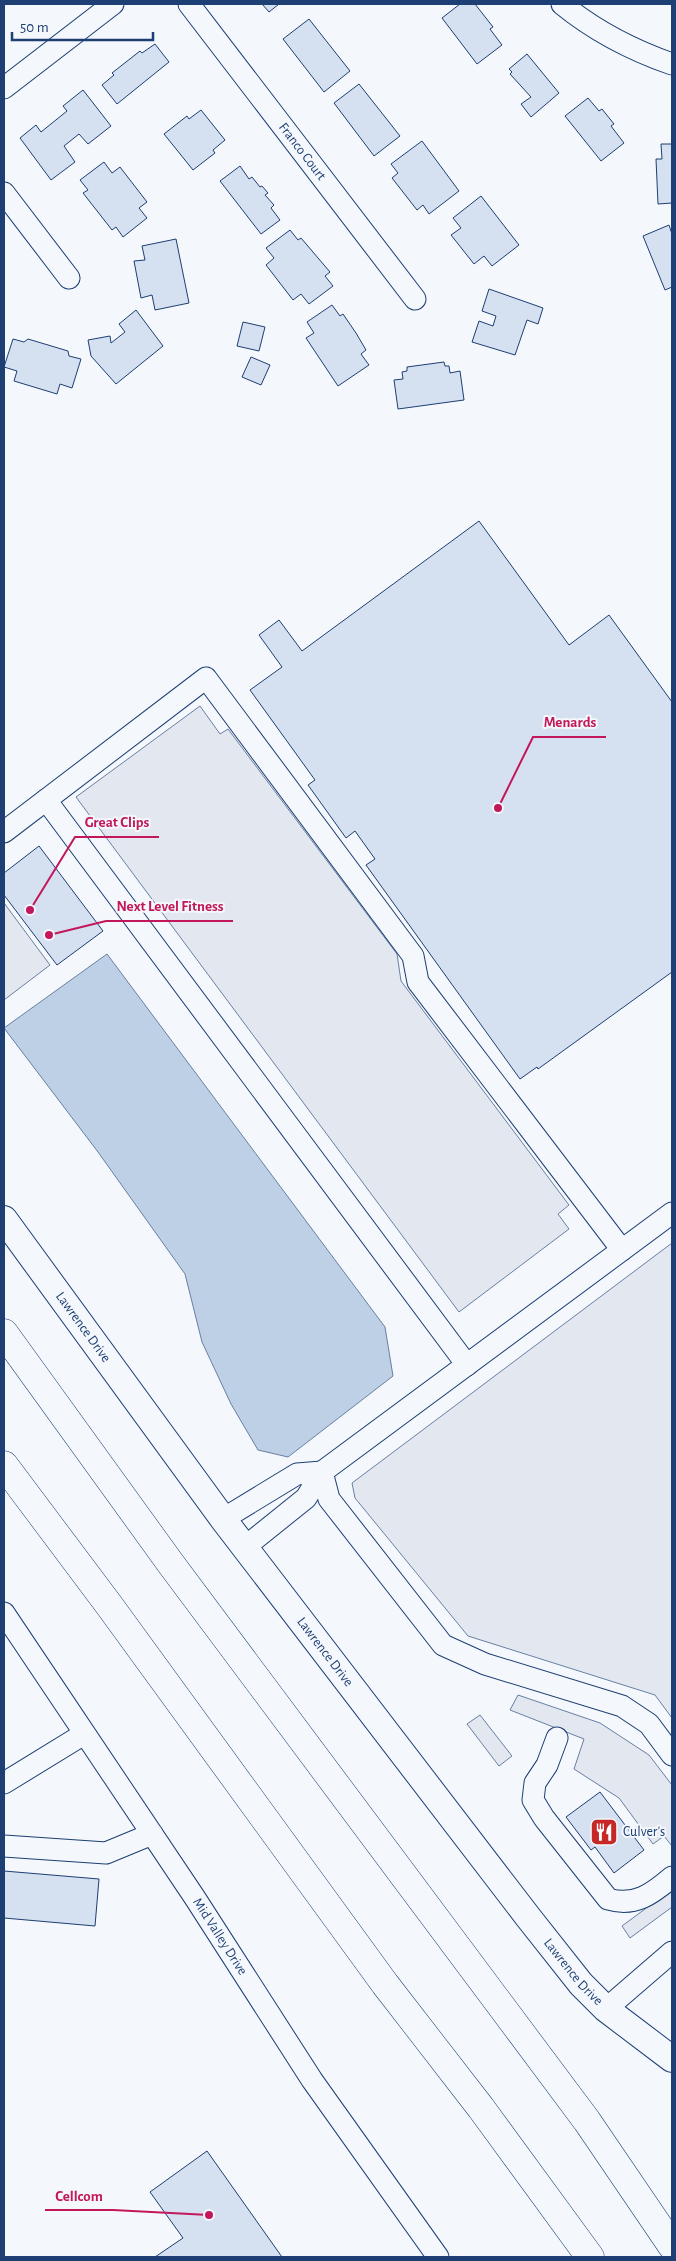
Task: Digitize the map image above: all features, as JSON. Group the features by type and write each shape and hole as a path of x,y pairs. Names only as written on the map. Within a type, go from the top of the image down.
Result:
{"highway":[{"path":"4,1333 171,1564 587,2121 672,2230"},
{"path":"4,1465 109,1605 385,1984 481,2108 590,2257"},
{"path":"481,2108 573,2257"},
{"path":"587,2121 672,2246"}],"main road":[{"name":"Lawrence Drive","path":"4,1219 223,1519 528,1917 582,1984 606,2009 672,2059"}],"street":[{"path":"4,88 113,4"},
{"name":"Franco Court","path":"188,4 415,299"},
{"path":"562,4 580,19 614,39 672,64"},
{"path":"4,193 69,278"},
{"path":"4,832 206,678 413,956 418,982 622,1250"},
{"path":"46,800 466,1365"},
{"path":"246,1547 306,1498 322,1472 672,1213"},
{"path":"223,1519 298,1474 322,1472"},
{"path":"322,1472 330,1499 443,1645 485,1664 622,1706 649,1724 672,1755"},
{"name":"Mid Valley Drive","path":"4,1613 152,1834 312,2080 438,2257"},
{"path":"4,1782 84,1734"},
{"path":"557,1738 547,1765 535,1782 534,1800 544,1818 608,1899 619,1902 634,1902 654,1892 672,1877"},
{"path":"4,1846 106,1853 152,1834"},
{"path":"606,2009 672,1952"}],"shaded area":[{"path":"200,706 220,734 228,729 397,954 401,981 569,1205 558,1214 569,1229 459,1312 76,797"},
{"path":"4,903 50,965 4,1000"},
{"path":"672,1243 672,1718 655,1695 468,1636 355,1498 352,1483"},
{"path":"518,1695 600,1723 649,1755 672,1785 672,1846 664,1836 653,1844 619,1798 574,1769 584,1739 510,1710"},
{"path":"480,1715 512,1756 499,1766 467,1724"},
{"path":"672,1889 672,1907 630,1938 622,1926"}],"water":[{"path":"107,954 385,1327 393,1376 288,1457 258,1450 231,1404 202,1342 185,1274 98,1152 4,1028"}],"building":[{"path":"262,4 279,4 269,12"},
{"path":"460,4 475,4 493,27 490,29 502,45 477,64 442,18"},
{"path":"309,19 350,71 324,92 283,39"},
{"path":"155,44 169,62 117,104 102,85 114,75 112,73 140,51 142,53"},
{"path":"527,54 559,93 531,117 521,104 531,97 510,74 512,72 509,69"},
{"path":"359,84 400,136 374,156 334,103"},
{"path":"83,90 111,126 88,144 79,134 64,146 75,162 51,180 20,138 36,125 41,132 67,111 63,106"},
{"path":"588,98 599,111 602,109 614,124 611,126 624,143 601,161 565,116"},
{"path":"201,110 225,140 213,150 215,153 193,170 164,134 187,116 189,119"},
{"path":"422,141 459,191 429,214 423,205 417,210 392,178 398,173 391,164"},
{"path":"661,144 672,144 672,203 658,204 656,159 662,159"},
{"path":"104,162 112,173 120,167 147,202 139,208 147,218 123,237 116,227 112,230 83,193 88,190 80,180"},
{"path":"240,166 249,179 252,177 268,193 265,195 274,205 271,208 280,220 261,234 220,181"},
{"path":"481,196 519,245 492,266 484,256 474,264 451,235 461,228 453,218"},
{"path":"669,225 672,234 672,287 665,290 643,236"},
{"path":"290,230 298,240 301,238 330,272 325,276 333,286 309,304 301,294 293,300 266,265 274,258 266,248"},
{"path":"176,239 189,303 155,310 152,295 141,298 134,261 145,260 142,246"},
{"path":"489,289 543,308 538,324 527,320 515,355 472,342 479,321 493,326 496,316 482,311"},
{"path":"332,305 340,316 343,314 356,333 366,350 361,354 369,365 338,386 306,338 314,333 307,322"},
{"path":"136,310 163,346 116,384 91,356 88,340 110,336 111,343 125,332 119,324"},
{"path":"243,322 265,327 259,351 237,346"},
{"path":"13,339 24,342 28,339 68,351 69,356 81,359 72,388 60,384 57,394 14,381 17,371 4,367"},
{"path":"251,357 270,365 261,385 242,377"},
{"path":"444,362 445,366 449,366 450,373 460,371 464,400 398,409 394,380 403,379 402,372 407,371 407,367"},
{"path":"479,521 569,645 609,615 672,702 672,972 538,1069 537,1067 520,1079 366,865 375,859 355,831 346,838 308,785 315,780 250,690 282,667 259,635 279,620 302,651"},
{"path":"39,846 103,931 57,965 4,895 4,873"},
{"name":"Culver's","path":"600,1792 644,1850 614,1873 595,1847 591,1850 566,1817"},
{"path":"4,1871 99,1879 95,1926 4,1918"},
{"path":"207,2151 282,2257 155,2257 183,2238 150,2192"}],"place":[{"name":"Menards","path":"498,808"},
{"name":"Great Clips","path":"30,910"},
{"name":"Next Level Fitness","path":"49,935"},
{"name":"Culver's","path":"604,1832"},
{"name":"Cellcom","path":"209,2215"}]}
